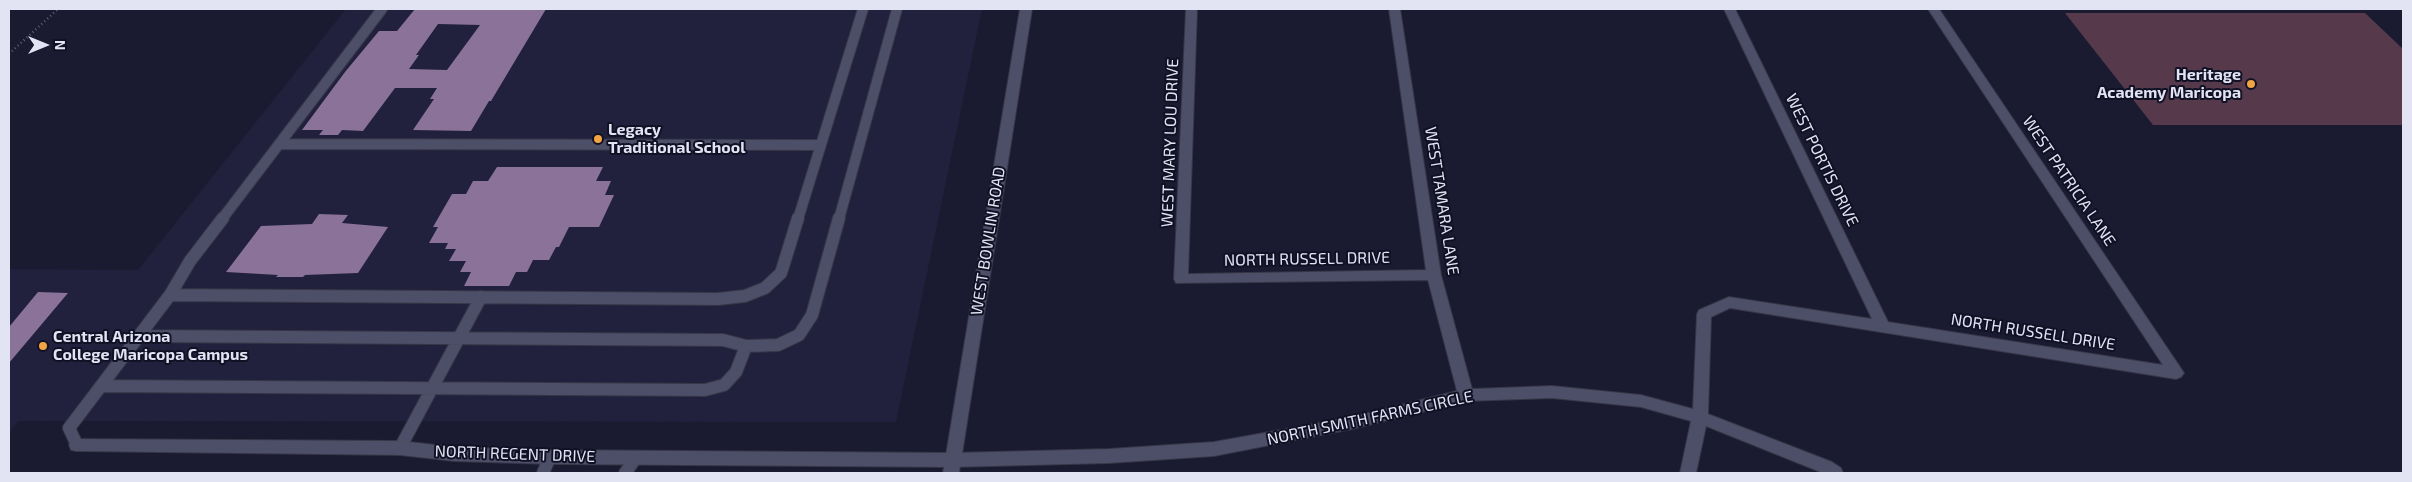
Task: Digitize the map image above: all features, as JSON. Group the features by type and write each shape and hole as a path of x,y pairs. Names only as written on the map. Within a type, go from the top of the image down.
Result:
{"street":[{"name":"WEST BOWLIN ROAD","path":"952,467 1026,9"},
{"name":"WEST MARY LOU DRIVE","path":"1181,279 1191,9"},
{"name":"WEST TAMARA LANE","path":"1395,9 1434,275 1466,395"},
{"name":"WEST PORTIS DRIVE","path":"1729,9 1884,326"},
{"name":"WEST PATRICIA LANE","path":"1934,9 2176,373"},
{"name":"NORTH RUSSELL DRIVE","path":"1181,279 1434,275"},
{"name":"NORTH RUSSELL DRIVE","path":"1700,416 1704,314 1729,302 2176,373"},
{"name":"NORTH SMITH FARMS CIRCLE","path":"952,467 1214,449 1352,423 1466,395 1552,392 1641,401 1700,416 1826,467 1835,473"},
{"path":"1688,473 1700,416"},
{"name":"NORTH REGENT DRIVE","path":"77,445 400,448 454,454 952,467"}],"lane":[{"path":"77,445 69,428 170,295 190,261 382,9"},
{"path":"170,295 718,299 746,296 765,288 781,273 819,145 863,9"},
{"path":"140,336 723,340 746,346 778,344 799,335 812,315 897,9"},
{"path":"279,144 819,145"},
{"path":"400,448 481,297"},
{"path":"101,386 705,390 724,384 736,372 746,346"},
{"path":"543,473 550,457"},
{"path":"625,473 636,458"}],"path":[{"path":"9,54 58,9"}],"shaded area":[{"name":"Legacy Traditional School","path":"346,9 982,9 896,422 18,421 9,433 9,269 138,270"},
{"name":"Heritage Academy Maricopa","path":"2065,13 2365,13 2403,49 2403,125 2153,125"}],"building":[{"path":"415,9 546,9 471,131 413,130 434,99 430,99 437,88 395,88 363,131 342,130 338,135 319,135 323,130 302,130 345,72 379,31 397,31","holes":["438,24 480,25 447,70 409,69 419,55 416,55"]},
{"path":"497,167 603,167 596,181 611,181 605,195 614,195 599,227 569,227 559,247 556,247 549,260 533,260 527,272 516,272 509,286 464,286 471,272 460,272 466,261 449,261 456,249 445,249 448,243 429,243 438,227 433,227 452,194 466,194 473,181 488,181"},
{"path":"319,214 348,215 342,223 388,227 358,273 276,277 278,275 226,272 261,226 312,224"},
{"path":"38,292 68,293 9,363 9,327"}],"place":[{"name":"Heritage Academy Maricopa","path":"2251,84"},
{"name":"Legacy Traditional School","path":"598,139"},
{"name":"Central Arizona College Maricopa Campus","path":"43,346"}]}
